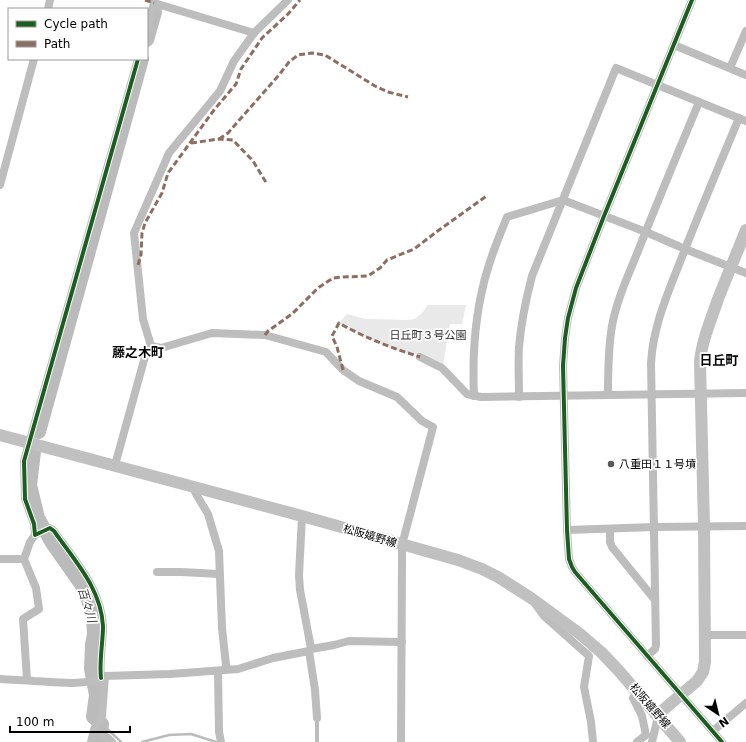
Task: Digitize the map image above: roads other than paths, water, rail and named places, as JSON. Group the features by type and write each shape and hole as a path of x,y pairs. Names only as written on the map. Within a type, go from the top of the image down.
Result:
{"main road":[{"path":"658,716 697,681 703,672 706,656 700,362 702,345 746,230"},
{"name":"松阪嬉野線","path":"0,435 302,516 458,560 482,569 498,577 531,598 596,647 619,671 680,742"}],"street":[{"path":"151,346 143,319 134,233 170,153 220,91 234,61 254,33 288,0"},
{"path":"692,0 604,216 576,288 570,308 566,328 563,366 567,530 568,550 572,567 592,593 722,742"},
{"path":"148,23 154,1 254,33"},
{"path":"730,68 746,31"},
{"path":"674,44 746,75"},
{"path":"0,185 34,60"},
{"path":"41,532 34,524 25,499 24,462 138,60"},
{"path":"519,397 519,347 532,276 558,211 564,200 616,68 742,119 685,249 660,314 655,334 651,363 651,395 656,645 655,649 647,656"},
{"path":"608,395 608,367 611,334 619,298 699,102"},
{"path":"474,396 473,358 479,307 487,269 507,217 564,200 746,273"},
{"path":"151,346 161,348 212,333 265,335 326,352 343,370 360,381 397,397 422,421 433,427 402,545 401,742"},
{"path":"115,465 146,353 151,346"},
{"path":"420,357 442,368 466,394 481,398 746,393"},
{"path":"193,487 208,514 218,551 222,628 226,665 221,671 219,732 221,742"},
{"path":"302,516 299,575 300,590 310,643 315,690 316,718"},
{"path":"567,530 746,526"},
{"path":"27,680 23,619 39,609 36,588 24,559 30,542 41,532 50,528 54,531 89,580 96,594 103,625 100,668 102,716 95,729 91,742"},
{"path":"610,529 610,542 612,547 655,600"},
{"path":"0,559 24,559"},
{"path":"157,572 220,574"},
{"path":"531,598 544,616 589,656 584,687 591,722 593,742"},
{"path":"705,635 746,635"},
{"path":"0,679 61,683 88,682 101,678 221,671 238,669 273,658 349,641 402,642"},
{"path":"637,742 646,735 642,716 633,698 638,693"},
{"path":"713,731 746,702"},
{"path":"652,742 658,716"},
{"path":"95,729 110,740"}],"lane":[{"path":"316,718 317,742"}],"waterway":[{"name":"百々川","path":"148,36 155,12"},
{"name":"百々川","path":"39,432 142,60"},
{"name":"百々川","path":"34,452 30,485 38,518 52,543 85,590 93,616 94,634 91,669 96,695 93,717 102,724 99,742"},
{"path":"102,724 121,742"},
{"path":"142,742 169,735 191,734 216,742"}],"place":[{"name":"八重田１１号墳","path":"611,464"}],"district":[{"name":"藤之木町","path":"138,352"},
{"name":"日丘町","path":"719,360"}],"park label":[{"name":"日丘町３号公園","path":"428,335"}]}
